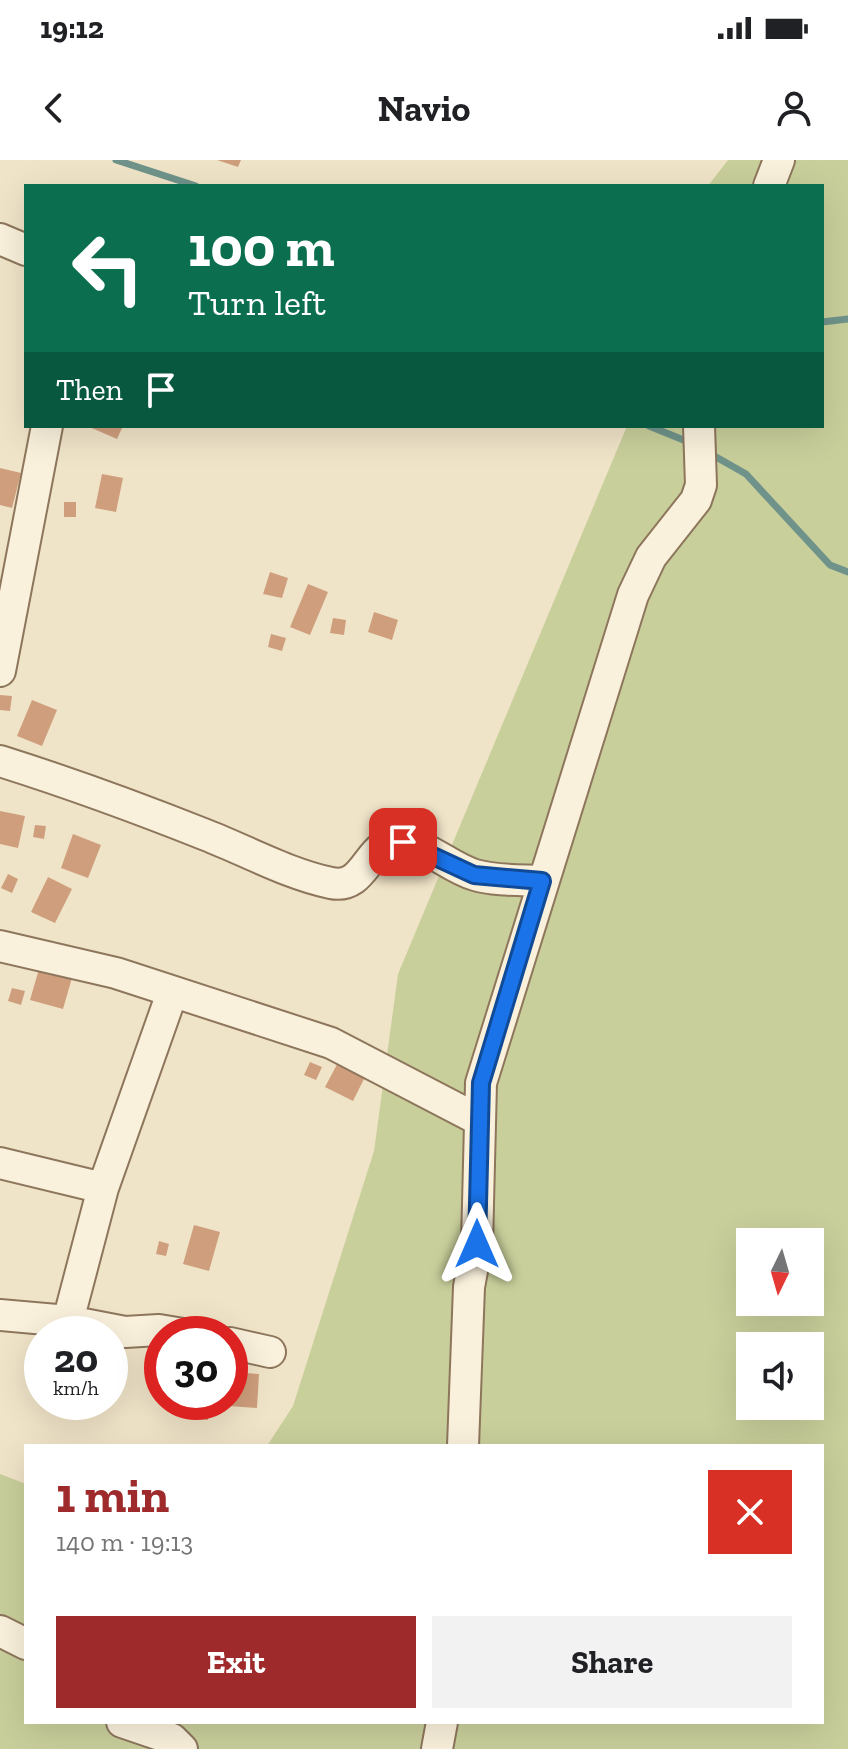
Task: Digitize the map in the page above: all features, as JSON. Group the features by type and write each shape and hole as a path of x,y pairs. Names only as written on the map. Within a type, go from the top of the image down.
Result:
{"street":[{"path":"770,184 779,160"},
{"path":"0,239 24,249"},
{"path":"0,671 47,428"},
{"path":"463,1444 469,1287 477,1244 481,1083 633,595 651,557 696,500 701,485 699,428"},
{"path":"0,761 157,815 299,874 333,884 343,884 361,876 369,860 385,845 403,842 474,875 542,881"},
{"path":"0,946 116,973 331,1043 479,1120"},
{"path":"69,1316 103,1188 172,993"},
{"path":"0,1163 103,1188"},
{"path":"1,1319 24,1320"},
{"path":"248,1347 270,1352"},
{"path":"0,1631 24,1643"},
{"path":"128,1724 172,1739 182,1749"},
{"path":"437,1749 442,1724"}],"green space":[{"path":"728,160 848,160 848,1749 0,1749 0,1474 24,1483 24,1724 824,1724 824,1444 268,1444 293,1406 374,1151 398,974 626,428 824,428 824,184 710,184"}],"building":[{"path":"217,160 241,160 238,167"},
{"path":"92,428 122,428 117,439"},
{"path":"0,468 21,473 12,508 0,505"},
{"path":"102,474 123,478 116,512 95,508"},
{"path":"64,502 76,502 76,517 64,517"},
{"path":"270,572 288,578 282,598 263,594"},
{"path":"308,584 328,592 310,635 290,627"},
{"path":"374,612 398,620 392,640 368,632"},
{"path":"333,618 346,620 344,635 330,633"},
{"path":"271,634 286,638 282,651 268,647"},
{"path":"0,695 12,696 10,711 0,710"},
{"path":"32,700 57,710 42,746 17,736"},
{"path":"0,811 25,816 18,848 0,844"},
{"path":"35,825 46,826 44,839 33,837"},
{"path":"73,834 101,845 88,878 61,868"},
{"path":"8,874 18,879 12,893 1,888"},
{"path":"48,877 72,889 55,923 31,912"},
{"path":"41,962 74,971 63,1009 30,1000"},
{"path":"12,988 25,991 21,1005 8,1001"},
{"path":"342,1055 369,1069 353,1101 325,1087"},
{"path":"310,1062 322,1067 316,1080 304,1075"},
{"path":"194,1225 220,1232 209,1271 183,1264"},
{"path":"159,1241 169,1244 166,1256 156,1254"},
{"path":"248,1373 259,1374 257,1408 248,1407"}],"waterway":[{"path":"116,160 190,184"},
{"path":"824,322 848,319"},
{"path":"654,428 691,443"},
{"path":"709,453 746,474 830,565 848,572"}],"route":[{"path":"403,842 474,875 542,881 481,1083 477,1244"}]}
